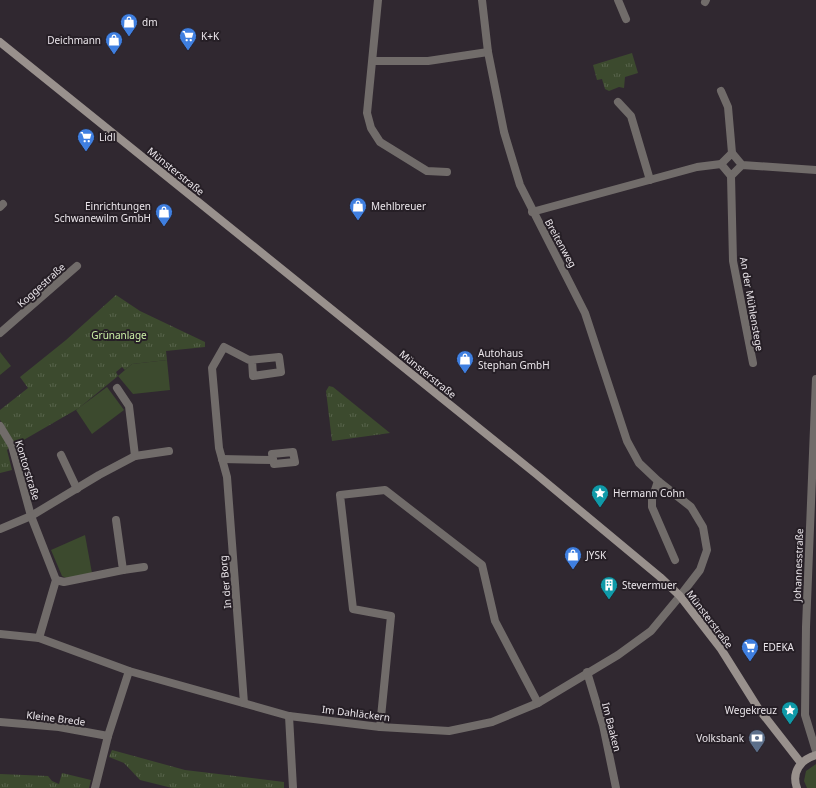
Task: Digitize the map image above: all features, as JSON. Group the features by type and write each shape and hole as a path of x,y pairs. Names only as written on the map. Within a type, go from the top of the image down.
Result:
{"main road":[{"name":"Münsterstraße","path":"0,42 628,549 680,596 722,649 746,690 766,719 801,762"},
{"path":"797,788 795,776 801,762 808,757 816,755"}],"street":[{"path":"378,0 367,113 371,128 380,142 428,171 447,172"},
{"name":"Breitenweg","path":"482,0 488,52 504,132 520,185 532,212 561,263 585,312 627,442 639,463 658,481 691,507 703,527 707,550 700,570 680,596"},
{"path":"618,0 626,19"},
{"path":"373,61 428,61 488,52"},
{"path":"721,92 728,107 732,153 742,165 816,170"},
{"path":"618,102 631,116 650,180"},
{"path":"532,212 697,167 721,164 732,153"},
{"path":"721,164 731,176 742,165"},
{"name":"An der Mühlenstege","path":"731,176 733,261 753,363"},
{"name":"Koggestraße","path":"0,333 77,266"},
{"name":"In der Borg","path":"244,703 227,477 219,448 212,368 224,347 252,360"},
{"name":"Johannesstraße","path":"816,379 806,627 805,714 816,751"},
{"path":"117,388 129,406 135,456"},
{"name":"Kontorstraße","path":"1,428 12,446 31,516 56,580"},
{"name":"Kontorstraße","path":"31,516 99,475 135,456 169,451"},
{"path":"61,455 77,489"},
{"path":"222,459 274,460"},
{"path":"658,481 653,493 652,507 675,560"},
{"path":"380,727 391,616 353,610 340,495 385,490 482,565 495,621 538,703"},
{"path":"0,530 31,516"},
{"path":"116,520 123,570"},
{"path":"39,638 56,580 64,582 144,567"},
{"name":"Im Dahläckern","path":"0,634 39,638 129,671 289,716 380,727 449,731 492,722 538,703 587,672 618,655 651,631 680,596"},
{"path":"95,788 108,736 129,671"},
{"name":"Im Baaken","path":"587,672 603,725 616,788"},
{"path":"289,716 293,788"},
{"name":"Kleine Brede","path":"0,722 59,727 108,736"}],"green space":[{"path":"632,53 638,73 625,77 624,88 619,87 609,91 605,89 602,79 597,80 593,65"},
{"name":"Grünanlage","path":"116,295 140,311 205,342 205,347 166,351 167,360 132,364 125,370 122,367 116,372 118,376 79,408 15,445 0,420 0,410 28,388 20,377 66,340"},
{"path":"0,352 11,366 0,375"},
{"path":"167,360 170,390 133,394 118,376 132,364"},
{"path":"329,386 333,387 390,433 332,441 326,391"},
{"path":"107,387 124,410 92,434 76,410"},
{"path":"0,432 9,448 7,450 12,470 0,473"},
{"path":"85,535 92,573 66,578 62,576 51,550"},
{"path":"112,750 185,770 284,782 284,788 172,788 140,780 124,763 109,757"},
{"path":"816,764 816,788 807,788 804,781 806,771"},
{"path":"62,773 91,780 89,788 0,788 0,774 48,776 52,781 59,784"}],"place":[{"name":"dm","path":"129,37"},
{"name":"K+K","path":"188,51"},
{"name":"Deichmann","path":"114,55"},
{"name":"Lidl","path":"86,152"},
{"name":"Mehlbreuer","path":"358,221"},
{"name":"Einrichtungen Schwanewilm GmbH","path":"164,227"},
{"name":"Autohaus Stephan GmbH","path":"465,374"},
{"name":"Hermann Cohn","path":"600,508"},
{"name":"JYSK","path":"573,570"},
{"name":"Stevermuer","path":"609,600"},
{"name":"EDEKA","path":"750,662"},
{"name":"Wegekreuz","path":"790,725"},
{"name":"Volksbank","path":"757,753"}]}
